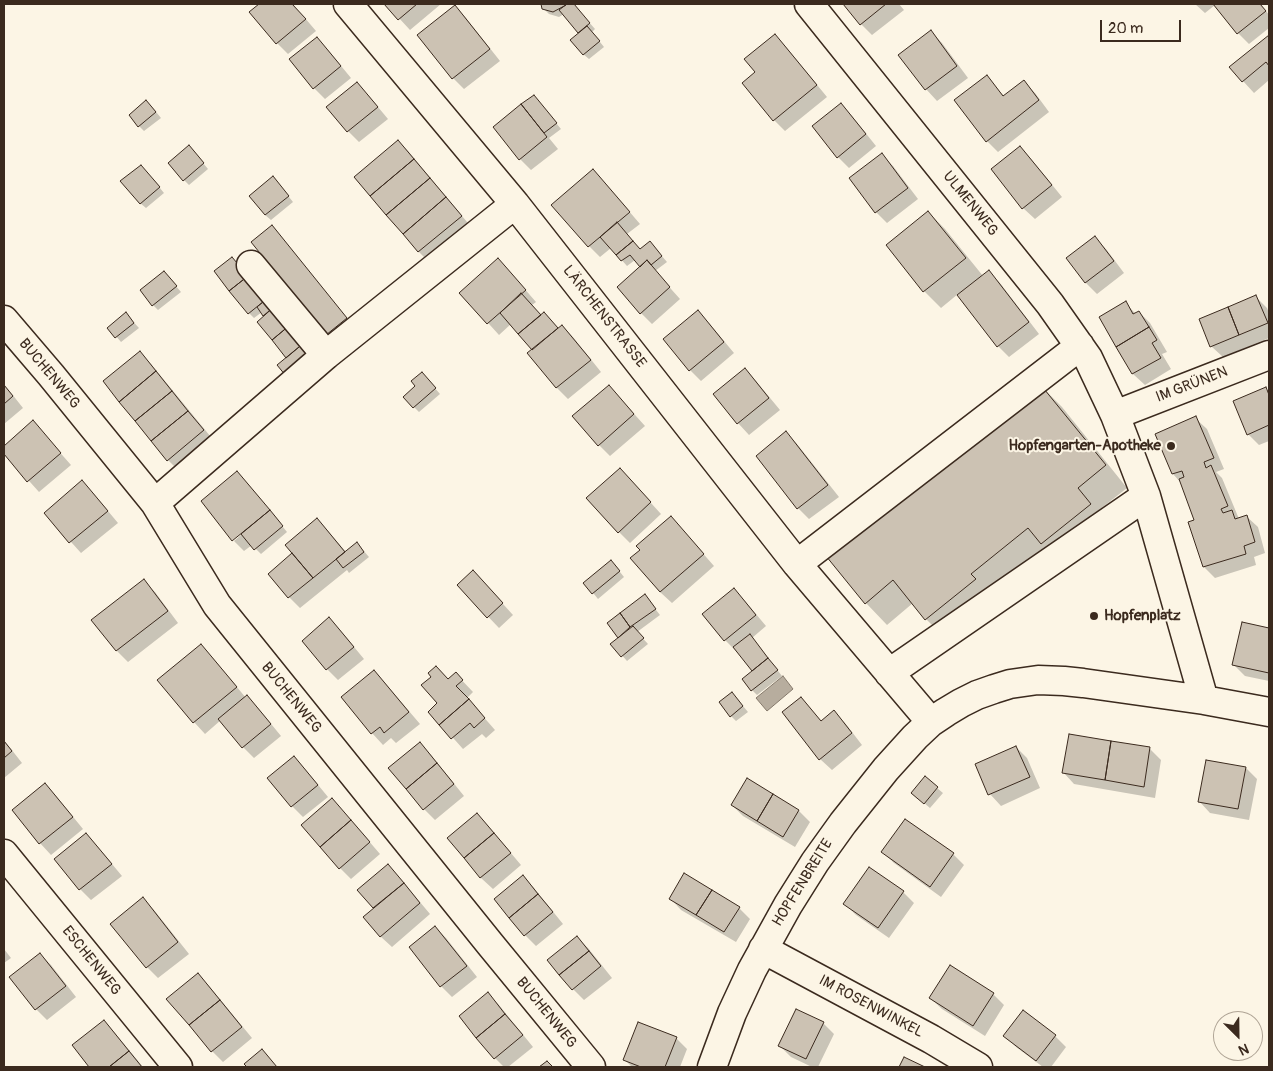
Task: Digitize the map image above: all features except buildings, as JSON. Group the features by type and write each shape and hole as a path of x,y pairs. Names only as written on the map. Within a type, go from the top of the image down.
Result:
{"street":[{"name":"LÄRCHENSTRASSE","path":"348,4 515,204 797,564 889,673"},
{"name":"ULMENWEG","path":"809,4 1050,304 1095,371 1115,415"},
{"path":"155,503 326,355 515,204"},
{"path":"251,265 326,355"},
{"name":"BUCHENWEG","path":"4,320 155,503 217,604 591,1067"},
{"path":"797,564 1080,346"},
{"name":"IM GRÜNEN","path":"1115,415 1269,356"},
{"path":"1115,415 1146,496 1204,700"},
{"path":"1146,496 889,673 931,722 960,703 977,695 1010,684 1033,680 1064,680 1204,700 1269,712"},
{"name":"HOPFENBREITE","path":"712,1067 742,991 801,884 843,823 886,768 915,736 931,722"},
{"name":"ESCHENWEG","path":"4,854 178,1067"},
{"name":"IM ROSENWINKEL","path":"764,949 978,1067"}],"shaded area":[{"path":"783,676 793,689 767,711 756,698"}],"place":[{"name":"Hopfengarten-Apotheke","path":"1171,446"},
{"name":"Hopfenplatz","path":"1094,616"}]}
